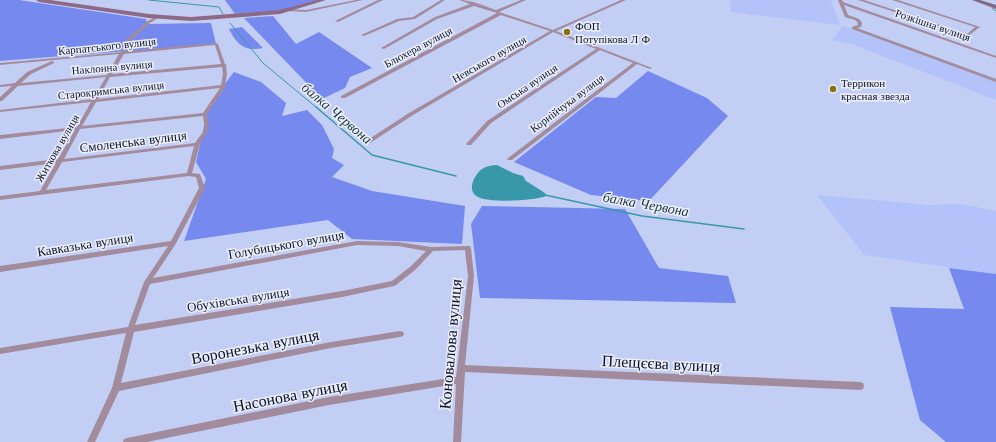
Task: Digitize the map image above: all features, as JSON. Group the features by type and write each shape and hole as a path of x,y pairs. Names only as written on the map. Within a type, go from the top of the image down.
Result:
{"main road":[{"path":"40,0 158,17 208,19 285,10 323,0"},
{"path":"975,0 996,6"},
{"path":"981,0 996,6"}],"street":[{"path":"285,10 306,10 361,0"},
{"path":"337,21 381,0"},
{"path":"363,35 398,20 414,18 442,0"},
{"path":"461,0 553,31 650,68"},
{"name":"Блюхера вулиця","path":"343,97 499,12 524,0"},
{"name":"Невського вулиця","path":"368,142 411,114 553,31 624,0"},
{"path":"860,0 968,35 978,27 894,0"},
{"path":"840,2 846,16 860,23 860,26 853,28 996,82"},
{"name":"Розкішна вулиця","path":"840,2 996,56"},
{"name":"Блюхера вулиця","path":"383,48 418,30 436,18 475,4"},
{"name":"Житкова вулиця","path":"42,192 122,54 127,42 149,22 158,17"},
{"name":"Карпатського вулиця","path":"0,64 60,60 216,44 225,65"},
{"name":"Омська вулиця","path":"469,144 489,122 599,49"},
{"path":"0,100 29,73 60,60"},
{"name":"Корнійчука вулиця","path":"510,159 636,63"},
{"path":"189,174 197,144 207,129 205,114 224,86 225,65"},
{"name":"Наклонна вулиця","path":"0,86 225,65"},
{"name":"Старокримська вулиця","path":"0,111 224,86"},
{"path":"0,137 205,114"},
{"name":"Смоленська вулиця","path":"0,168 197,144"},
{"path":"0,198 189,174 198,175 202,188 173,243 147,282 130,328 116,388 91,442"},
{"name":"Кавказька вулиця","path":"0,269 173,243"},
{"name":"Голубицького вулиця","path":"147,282 357,243 398,244 431,249"},
{"name":"Коновалова вулиця","path":"431,249 468,248 471,276 461,368 457,442"},
{"name":"Обухівська вулиця","path":"0,351 130,328 342,294 394,283 413,268 431,249"},
{"name":"Воронезька вулиця","path":"116,388 330,345 400,334"},
{"name":"Плещєєва вулиця","path":"461,368 860,386"},
{"name":"Насонова вулиця","path":"127,442 330,401 460,380"}],"shaded area":[{"path":"0,0 19,0 146,19 147,24 211,23 216,44 0,61"},
{"path":"225,0 318,0 283,10 235,14"},
{"path":"730,0 831,0 840,25 731,12"},
{"path":"273,16 296,44 319,32 372,68 350,77 345,88 322,99 244,18"},
{"path":"843,26 996,82 996,100 852,44 832,40"},
{"path":"242,27 263,48 246,48 235,39 229,29"},
{"path":"648,71 707,98 728,116 649,201 591,195 514,162 596,97 616,98"},
{"path":"234,72 261,82 286,103 282,116 307,110 322,125 334,149 332,158 344,165 332,177 372,191 465,206 462,244 352,239 328,220 184,241 206,179 196,162 209,104"},
{"path":"497,165 523,176 526,181 545,193 546,196 512,201 492,200 478,197 472,191 472,183 476,175 484,168"},
{"path":"817,195 930,205 960,204 996,211 996,274 864,255"},
{"path":"482,206 625,209 659,268 728,276 736,303 480,298 471,224"},
{"path":"949,268 996,274 996,442 946,442 920,420 890,307 964,309"}],"waterway":[{"name":"балка Червона","path":"149,0 219,7 223,14"},
{"path":"992,8 996,11"},
{"name":"балка Червона","path":"230,23 263,63 317,108"},
{"name":"балка Червона","path":"316,107 372,155 456,176"},
{"name":"балка Червона","path":"545,195 642,216 744,229"}],"tram line":[{"path":"976,0 996,6"}],"place":[{"name":"ФОП Потупікова Л Ф","path":"567,32"},
{"name":"Террикон красная звезда","path":"833,89"}]}
